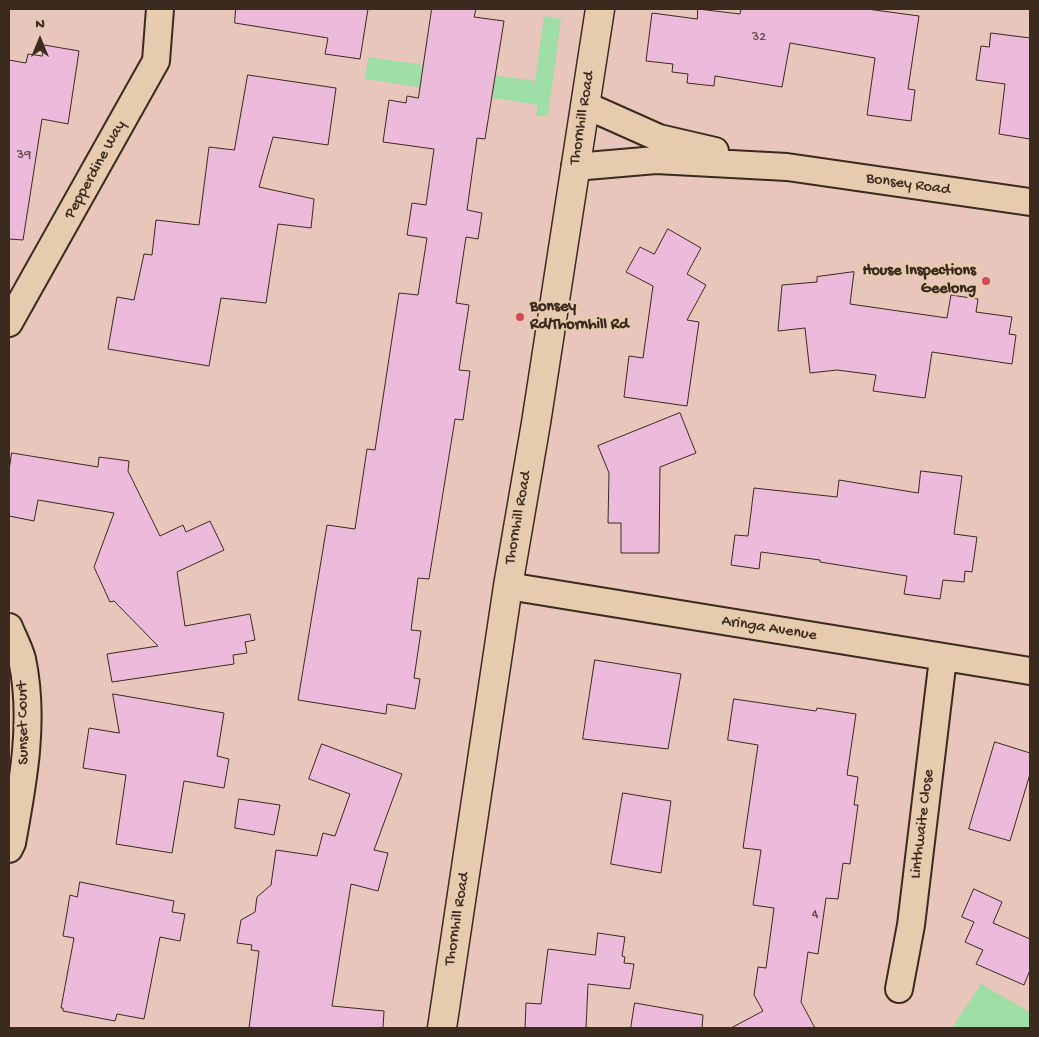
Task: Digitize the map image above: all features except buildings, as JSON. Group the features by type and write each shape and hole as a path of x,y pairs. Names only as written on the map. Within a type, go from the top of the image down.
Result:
{"street":[{"name":"Pepperdine Way","path":"9,323 156,61 160,9"},
{"name":"Thornhill Road","path":"442,1028 508,586 536,423 600,9"},
{"name":"Bonsey Road","path":"585,105 659,138 786,167 1030,202"},
{"name":"Bonsey Road","path":"575,167 656,160 786,167"},
{"name":"Aringa Avenue","path":"508,586 1030,672"},
{"name":"Sunset Court","path":"9,627 22,658 26,697 26,766 12,844 9,849"},
{"name":"Linthwaite Close","path":"899,989 911,925 943,658"}],"green space":[{"path":"544,16 561,19 548,116 536,116 538,105 365,79 368,57 535,81"},
{"path":"981,984 1030,1012 1030,1028 952,1028"}],"place":[{"name":"House Inspections Geelong","path":"986,281"},
{"name":"Bonsey Rd/Thornhill Rd","path":"520,317"}]}
